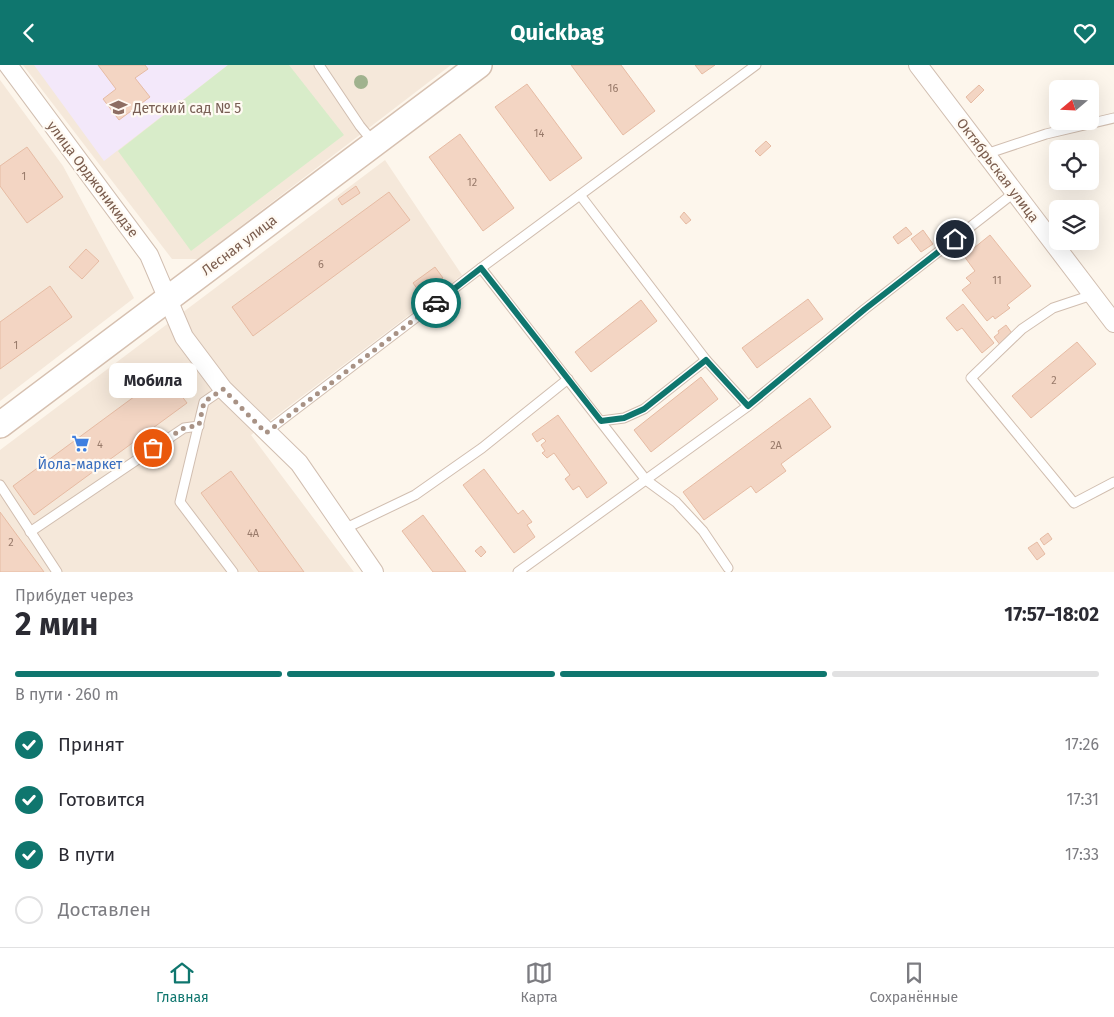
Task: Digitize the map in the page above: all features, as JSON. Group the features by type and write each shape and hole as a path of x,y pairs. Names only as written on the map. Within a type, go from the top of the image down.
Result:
{"main road":[{"name":"Лесная улица","path":"0,425 479,65"}],"street":[{"name":"улица Орджоникидзе","path":"8,65 149,255 166,299 184,337 223,389 266,433 299,463 374,572"},
{"name":"Октябрьская улица","path":"918,65 1114,323"}],"lane":[{"path":"319,65 360,126 374,143"},
{"path":"266,433 481,268 756,65"},
{"path":"986,154 1046,134 1114,118"},
{"path":"518,572 748,406 865,309 1015,192"},
{"path":"580,195 706,360 748,406"},
{"path":"481,268 646,480 681,508 703,531 728,568"},
{"path":"1092,295 1053,307 1022,329 971,378 1074,503 1114,482"},
{"path":"601,421 624,418 644,409 706,360"},
{"path":"344,529 415,495 482,448 568,379"},
{"path":"223,389 204,402 180,502 233,572"},
{"path":"30,531 184,428 199,425"},
{"path":"0,485 57,572"}],"shaded area":[{"path":"23,65 451,65 198,259 172,259"},
{"name":"Детский сад № 5","path":"34,65 228,65 104,161"},
{"path":"0,80 63,166 134,298 0,401"},
{"path":"385,160 462,275 251,435 354,572 0,572 0,450"}],"green space":[{"path":"228,65 289,65 344,135 191,251 118,151"}],"building":[{"path":"98,65 145,65 148,69 135,78 150,97 119,120 103,99 116,89"},
{"path":"571,65 621,65 655,111 623,135"},
{"path":"695,65 715,65 702,74"},
{"path":"527,84 582,158 550,181 495,107"},
{"path":"979,85 984,90 971,103 966,97"},
{"path":"460,134 514,208 483,231 429,157"},
{"path":"766,141 771,146 760,156 755,151"},
{"path":"27,147 63,197 27,223 0,186 0,166"},
{"path":"356,186 360,193 342,205 338,199"},
{"path":"389,192 410,220 253,336 232,307"},
{"path":"684,212 691,220 686,224 680,217"},
{"path":"906,227 912,234 898,244 893,237"},
{"path":"923,230 933,244 921,252 911,239"},
{"path":"990,235 1031,286 1007,305 1010,308 995,319 993,316 987,321 962,290 971,283 966,278 975,271 964,256"},
{"path":"86,249 99,261 82,279 69,267"},
{"path":"435,267 443,278 421,294 413,283"},
{"path":"50,286 72,317 0,369 0,322"},
{"path":"808,299 823,319 757,368 742,348"},
{"path":"641,300 657,321 591,372 575,352"},
{"path":"963,304 994,343 982,353 962,328 957,331 946,318"},
{"path":"1006,325 1014,336 1001,346 994,337"},
{"path":"1077,342 1096,364 1031,418 1012,396"},
{"path":"165,374 187,403 34,515 13,486"},
{"path":"701,377 718,399 651,452 634,430"},
{"path":"810,398 831,427 781,464 786,471 756,493 751,486 704,520 683,492"},
{"path":"558,415 607,483 587,498 579,486 573,490 565,479 570,475 554,453 547,458 542,453 545,451 541,445 546,441 543,438 537,442 532,434"},
{"path":"484,469 518,514 523,510 532,522 527,525 535,537 514,553 463,485"},
{"path":"231,471 304,572 259,572 201,493"},
{"path":"0,512 44,572 0,572"},
{"path":"423,515 466,572 433,572 402,531"},
{"path":"1048,533 1052,539 1044,545 1040,539"},
{"path":"1037,542 1045,554 1037,560 1028,548"},
{"path":"481,546 486,552 481,557 475,551"}],"way so far":[{"path":"153,448 184,428 199,425 204,402 223,389 266,433 436,303"}],"place":[{"name":"Детский сад № 5","path":"119,108"},
{"name":"Йола-маркет","path":"80,444"},
{"name":"Мобила","path":"153,448"}],"route":[{"path":"436,303 481,268 601,421 624,418 644,409 706,360 748,406 865,309 955,239"}]}
